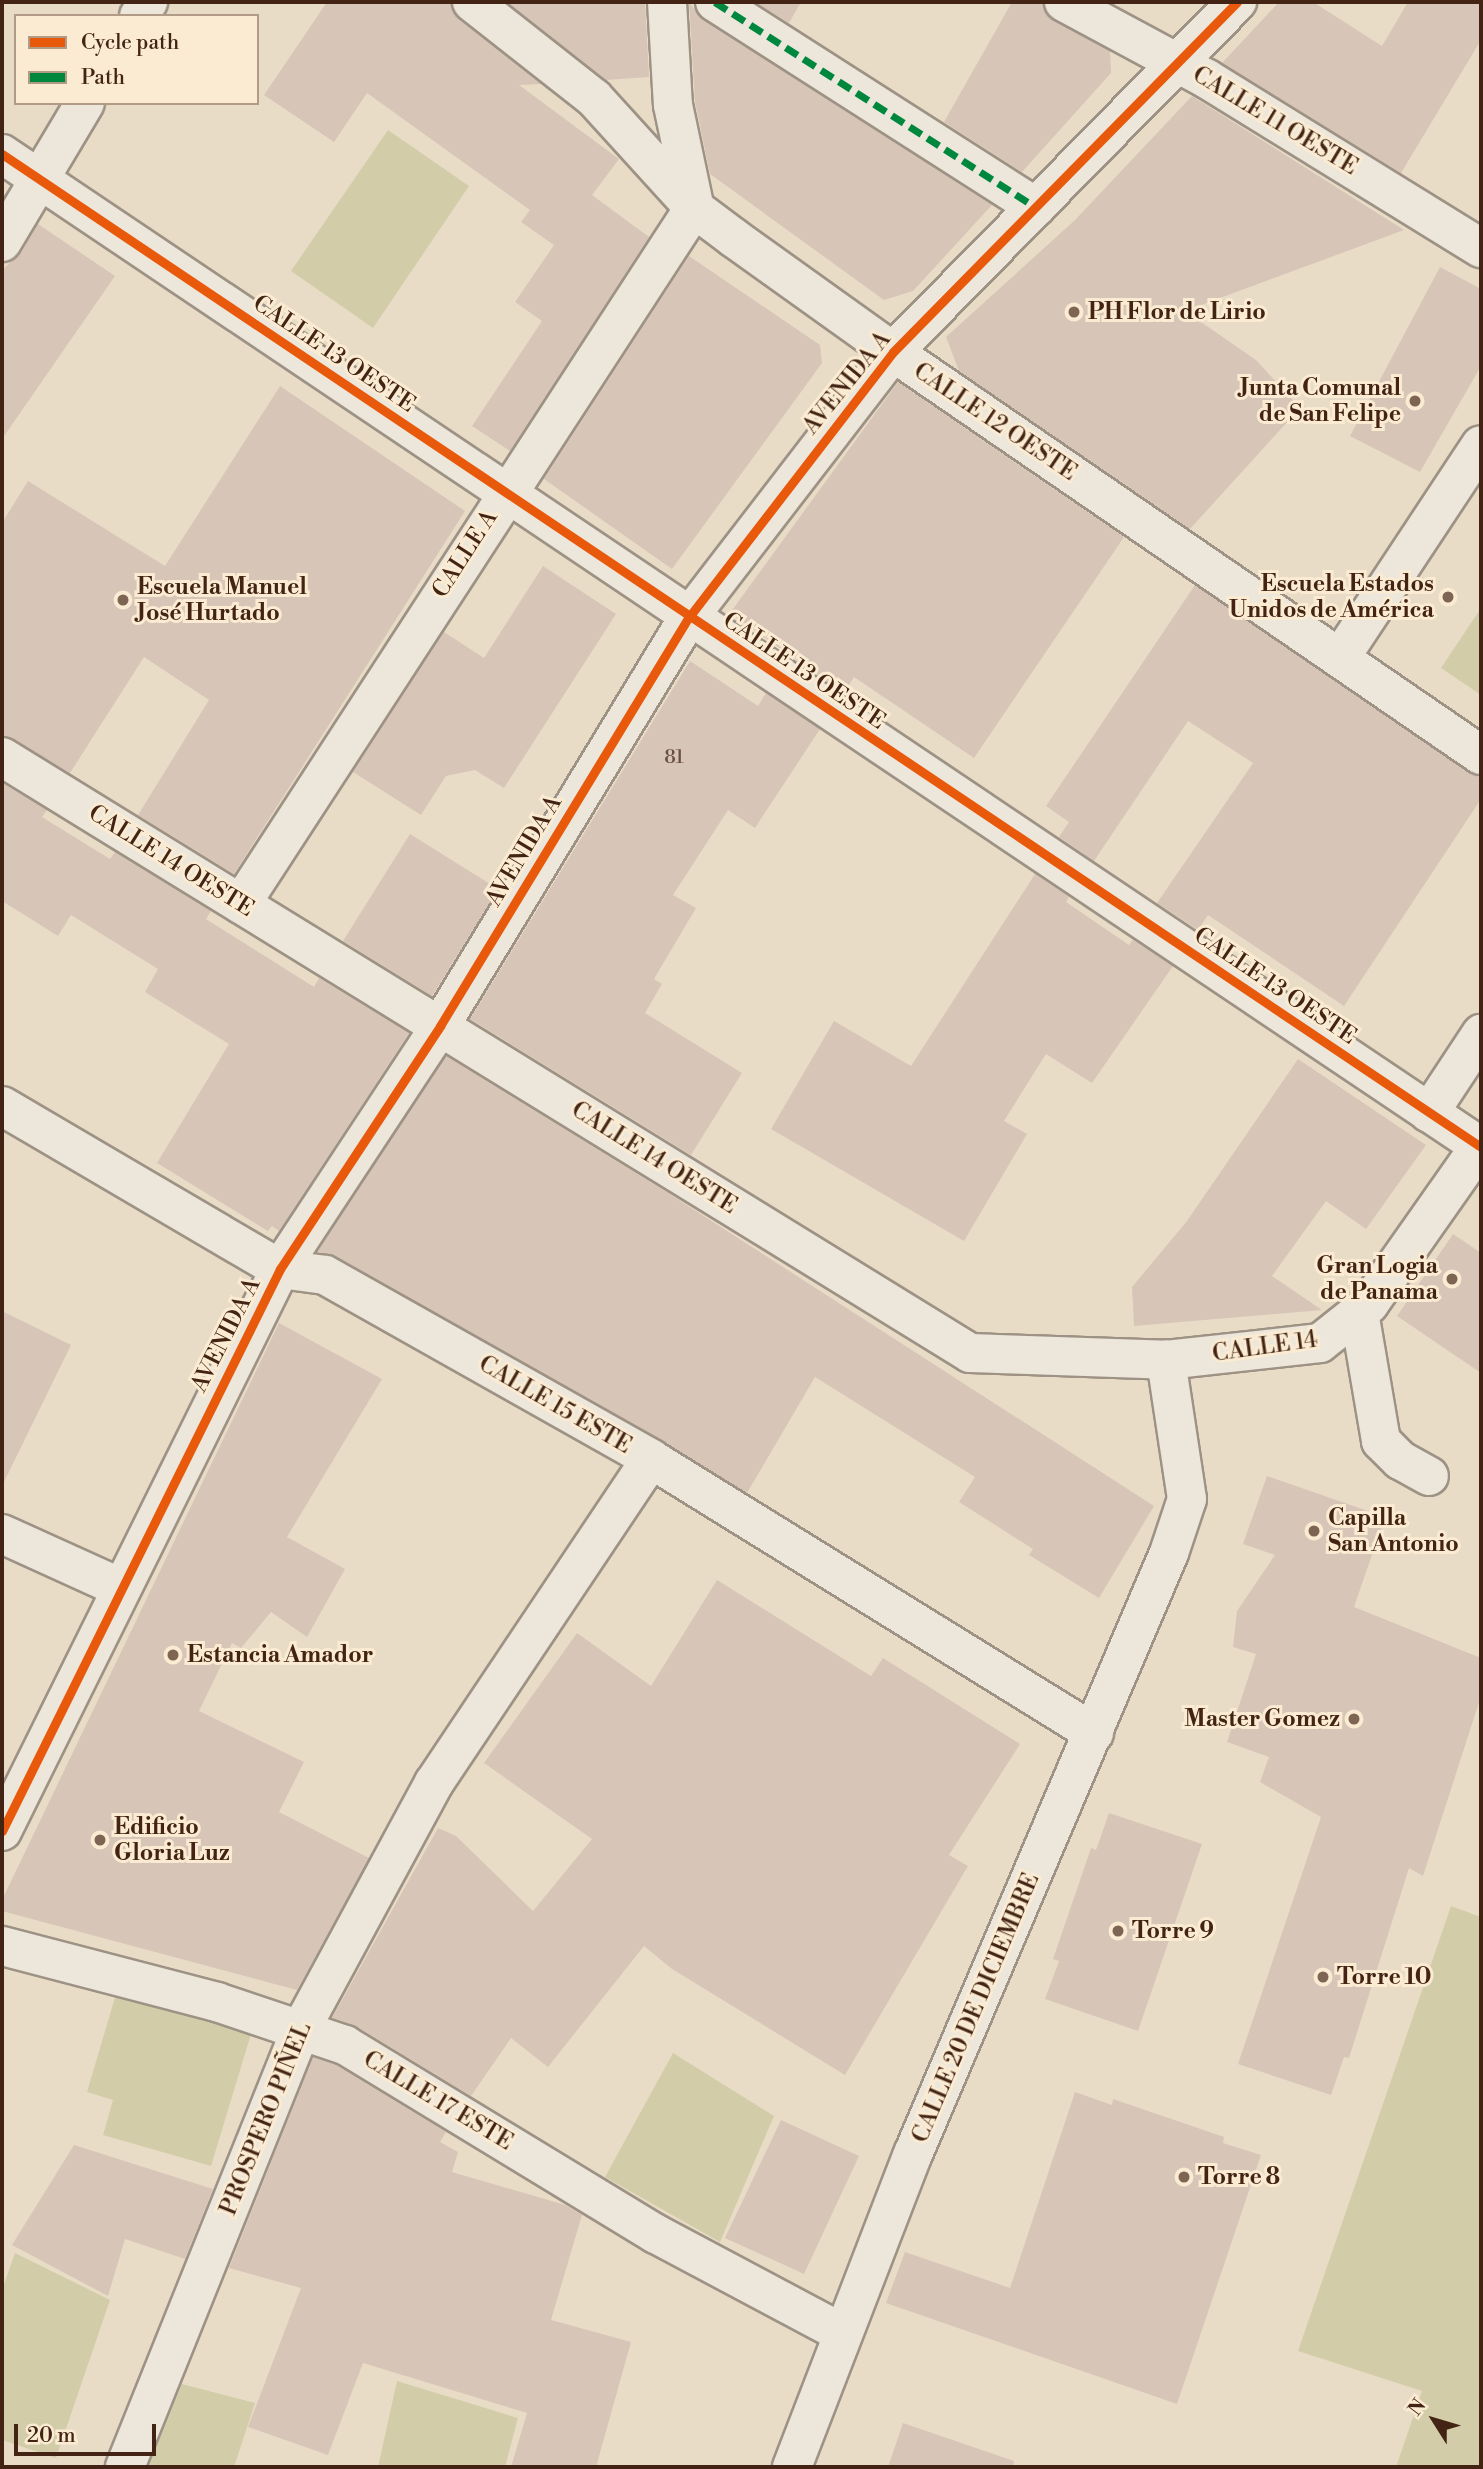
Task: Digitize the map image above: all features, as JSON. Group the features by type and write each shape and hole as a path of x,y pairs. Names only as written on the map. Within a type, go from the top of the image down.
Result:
{"street":[{"name":"CALLE 12 OESTE","path":"472,2 594,99 694,208 893,352 1481,755"},
{"path":"667,2 673,105 694,208"},
{"path":"715,2 1036,207"},
{"name":"CALLE 11 OESTE","path":"1064,2 1179,63 1481,248"},
{"name":"AVENIDA A","path":"2,1831 280,1269 440,1026 689,617 893,352 1237,2"},
{"path":"2,242 84,105"},
{"name":"CALLE 13 OESTE","path":"2,154 1480,1147"},
{"name":"CALLE A","path":"241,904 505,492 694,208"},
{"path":"1339,658 1481,445"},
{"name":"CALLE 14 OESTE","path":"2,757 970,1353 1166,1360"},
{"path":"1429,1113 1481,1034"},
{"name":"CALLE 15 ESTE","path":"2,1106 280,1269 325,1275 651,1459 1094,1732"},
{"name":"CALLE 14","path":"1166,1360 1321,1343 1359,1312 1480,1147"},
{"path":"1359,1312 1381,1441 1400,1460 1429,1476"},
{"name":"CALLE 20 DE DICIEMBRE","path":"792,2467 842,2333 1094,1732 1168,1553 1187,1499 1166,1360"},
{"name":"PROSPERO PIÑEL","path":"125,2467 302,2027 434,1783 651,1459"},
{"path":"2,1534 121,1588"},
{"name":"CALLE 17 ESTE","path":"2,1946 302,2027 345,2045 656,2234 842,2333"}],"shaded area":[{"path":"388,130 469,186 373,328 291,271"},
{"path":"1481,608 1481,695 1441,668"},
{"path":"1451,1906 1481,1917 1481,2467 1396,2467 1422,2391 1298,2351"},
{"path":"116,1994 251,2034 211,2166 103,2135 113,2100 87,2092"},
{"path":"673,2053 774,2116 720,2242 605,2177"},
{"path":"15,2253 110,2300 56,2458 2,2440 2,2290"},
{"path":"397,2381 518,2418 505,2467 378,2467"},
{"path":"182,2384 255,2403 234,2467 148,2467"}],"building":[{"path":"327,2 451,2 458,19 541,84 519,85 619,159 592,195 649,237 510,451 472,426 542,321 515,302 554,245 521,222 530,210 367,93 334,142 264,95"},
{"path":"507,2 645,2 649,77 606,80"},
{"path":"689,2 703,20 992,205 913,291 884,300 710,174 695,102"},
{"path":"755,2 801,2 789,23"},
{"path":"1012,2 1042,2 1054,21 1110,51 1111,73 1022,172 944,122"},
{"path":"1279,2 1313,2 1382,46 1408,2 1481,2 1481,40 1401,173 1222,63"},
{"path":"1192,96 1404,230 1185,311 1256,360 1300,408 1190,529 959,371 946,337 1075,220"},
{"path":"38,224 115,276 2,439 2,270 21,253"},
{"path":"689,256 820,345 822,363 672,569 544,479"},
{"name":"Junta Comunal de San Felipe","path":"1440,267 1481,289 1481,366 1420,472 1350,436"},
{"path":"898,382 1124,537 974,758 854,677 844,693 730,613"},
{"path":"280,386 465,511 234,874 138,815 209,700 144,657 70,773 2,735 2,523 28,481 165,566"},
{"path":"543,566 616,614 504,788 475,770 446,776 421,815 353,772 444,632 484,658"},
{"path":"1195,585 1481,779 1481,799 1344,1006 1208,915 1198,930 1157,903 1253,763 1188,721 1094,861 1059,837 1069,822 1046,806"},
{"path":"690,661 758,706 766,693 820,729 755,828 728,810 673,895 696,908 654,979 662,984 645,1013 742,1073 691,1155 470,1019"},
{"path":"2,783 47,810 42,817 110,859 115,852 211,911 206,919 314,987 319,978 409,1033 279,1231 272,1226 268,1231 157,1163 229,1044 145,992 158,969 71,915 58,936 2,901"},
{"path":"410,834 498,889 432,996 343,941"},
{"path":"1035,874 1069,897 1066,902 1129,945 1133,940 1173,966 1092,1083 1046,1054 1004,1121 1027,1134 964,1241 771,1129 834,1021 911,1066"},
{"path":"446,1056 668,1193 1154,1506 1099,1598 1029,1555 1033,1549 959,1502 975,1477 815,1377 747,1493 336,1256 317,1252"},
{"path":"1298,1059 1426,1145 1366,1229 1326,1201 1272,1276 1322,1310 1134,1326 1132,1287 1187,1221"},
{"name":"Gran Logia de Panama","path":"1453,1234 1481,1253 1481,1373 1397,1316"},
{"path":"2,1311 71,1345 2,1486"},
{"path":"279,1323 382,1379 287,1537 345,1569 307,1637 271,1612 241,1648 232,1643 199,1711 304,1762 279,1812 369,1858 297,1990 2,1911 2,1900"},
{"path":"1267,1476 1385,1517 1354,1607 1481,1658 1481,1696 1423,1876 1409,1868 1349,2058 1344,2057 1331,2095 1238,2064 1321,1817 1260,1782 1269,1757 1227,1742 1256,1654 1233,1647 1237,1611 1275,1555 1243,1544"},
{"path":"717,1580 871,1676 883,1658 1020,1744 949,1855 968,1866 845,2075 672,1969 644,1946 548,2067 511,2038 471,2096 356,2026 332,2018 438,1828 456,1836 533,1911 592,1839 484,1763 577,1633 651,1686"},
{"name":"Torre 9","path":"1109,1813 1202,1844 1138,2031 1045,1999 1059,1961 1053,1959 1091,1848 1096,1850"},
{"path":"313,2057 336,2065 446,2132 440,2142 458,2152 452,2172 565,2205 582,2215 551,2320 631,2342 596,2467 511,2467 527,2413 363,2363 328,2455 248,2427 301,2288 229,2268"},
{"path":"1075,2092 1112,2105 1113,2099 1224,2137 1223,2143 1261,2155 1177,2404 886,2303 905,2252 1010,2288"},
{"path":"781,2120 859,2156 804,2274 725,2238"},
{"path":"74,2145 213,2189 185,2259 125,2239 108,2296 12,2245"},
{"path":"903,2423 1014,2461 1013,2467 888,2467"}],"marked path":[{"path":"715,2 1036,207"}],"cycle path":[{"path":"2,1831 280,1269 440,1026 689,617 893,352 1237,2"},
{"path":"2,154 1481,1147"}],"place":[{"name":"PH Flor de Lirio","path":"1074,312"},
{"name":"Junta Comunal de San Felipe","path":"1415,401"},
{"name":"Escuela Estados Unidos de América","path":"1448,597"},
{"name":"Escuela Manuel José Hurtado","path":"123,600"},
{"name":"Gran Logia de Panama","path":"1452,1279"},
{"name":"Capilla San Antonio","path":"1314,1531"},
{"name":"Estancia Amador","path":"173,1655"},
{"name":"Master Gomez","path":"1354,1719"},
{"name":"Edificio Gloria Luz","path":"100,1840"},
{"name":"Torre 9","path":"1118,1931"},
{"name":"Torre 10","path":"1323,1977"},
{"name":"Torre 8","path":"1184,2177"}]}
